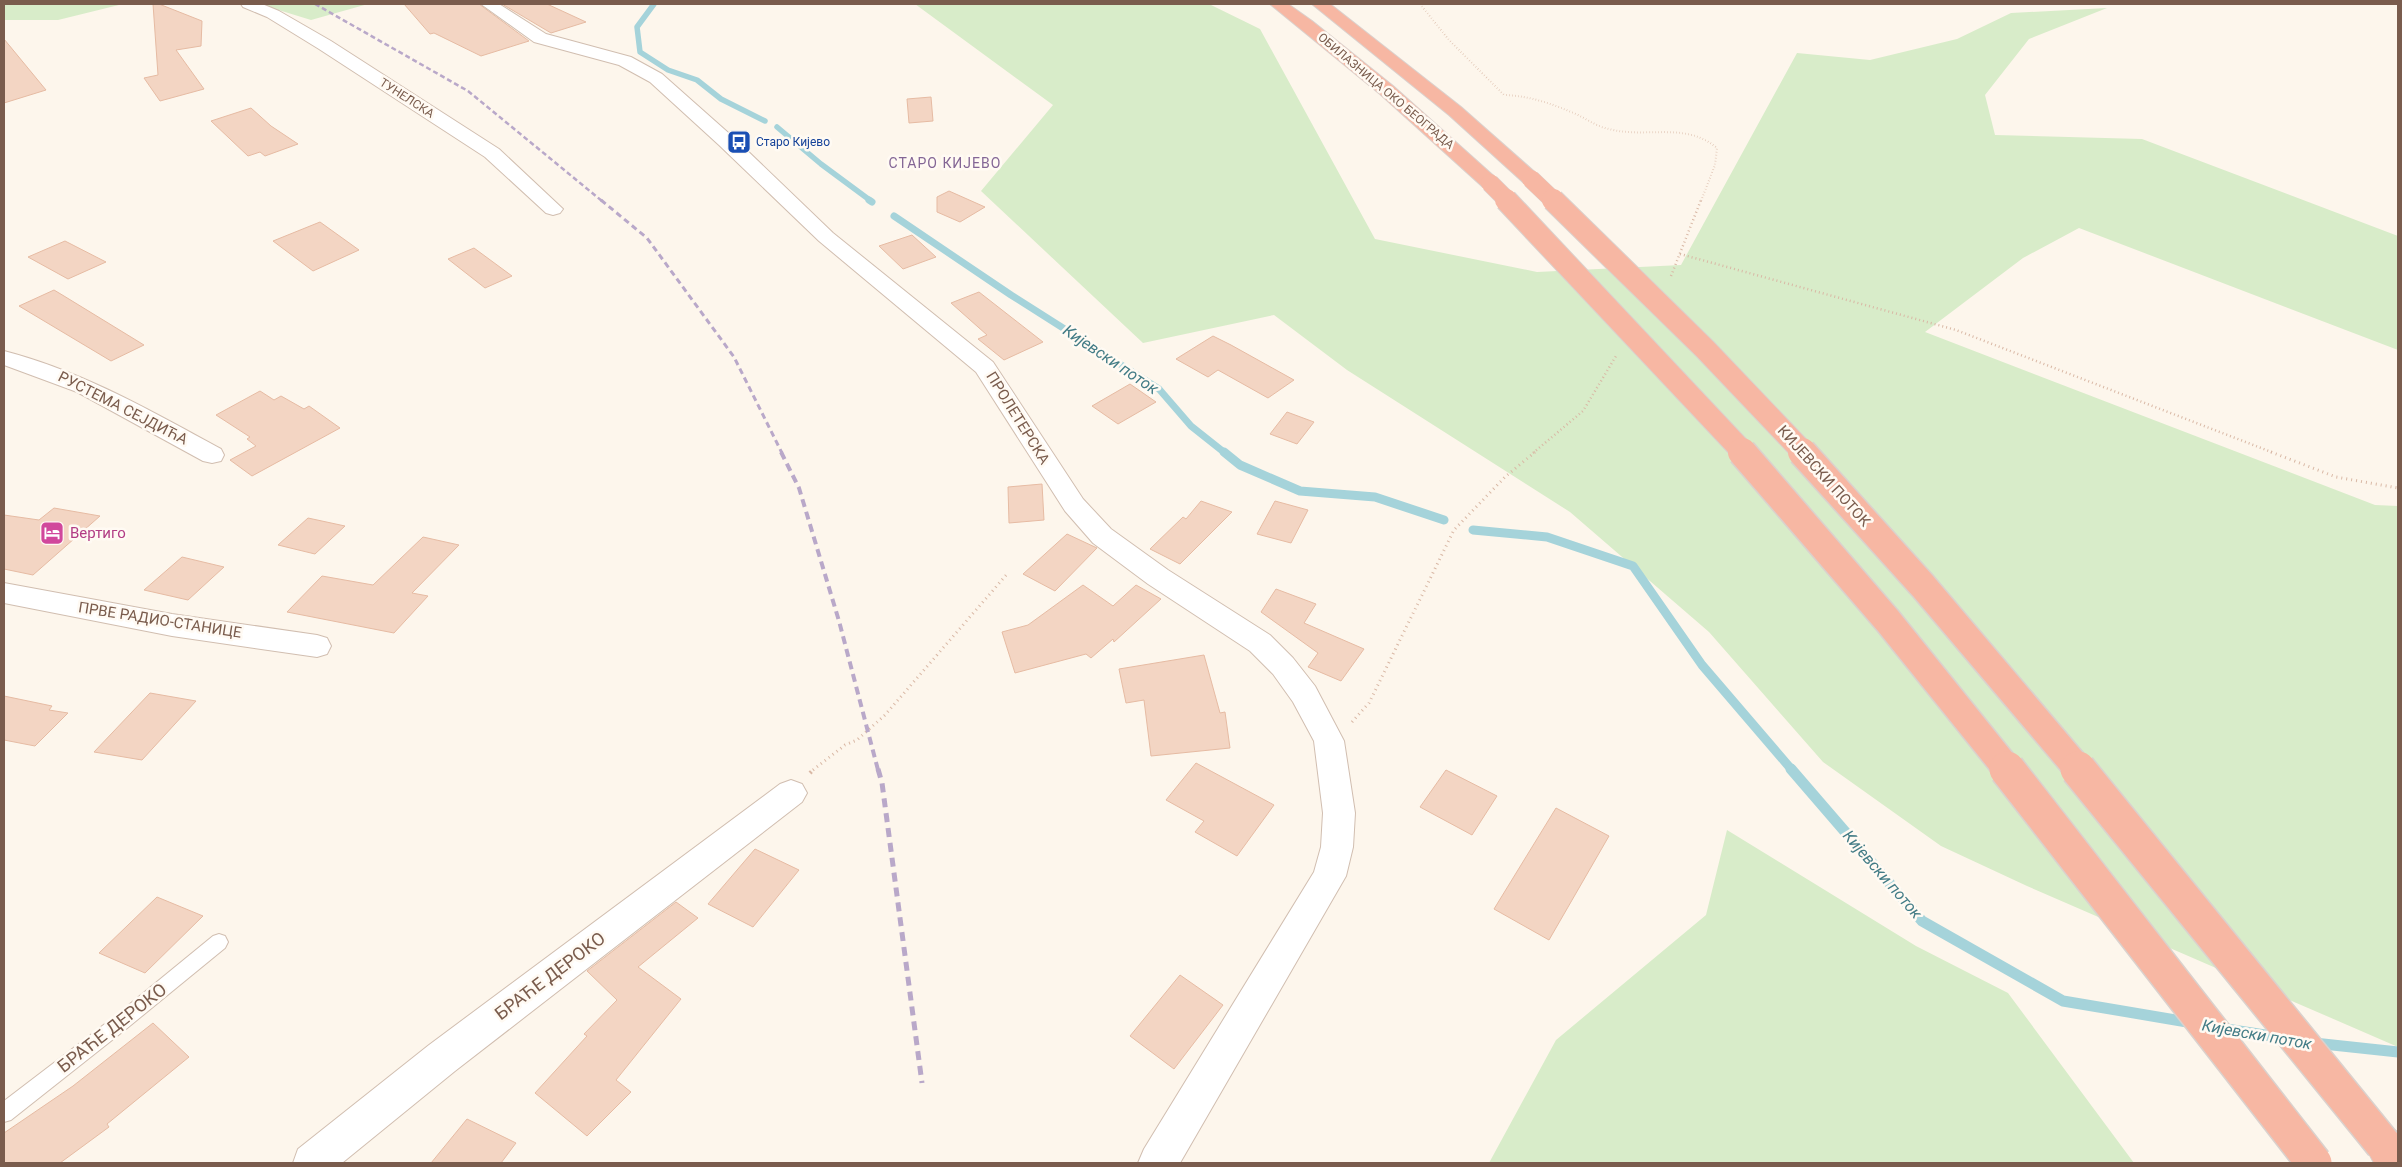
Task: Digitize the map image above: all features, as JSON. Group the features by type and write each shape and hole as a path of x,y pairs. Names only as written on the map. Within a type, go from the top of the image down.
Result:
{"highway":[{"name":"ОБИЛАЗНИЦА ОКО БЕОГРАДА","path":"1278,4 1377,81 1434,130 1490,183 1648,348 1797,515 1887,620 2314,1163"},
{"name":"ОБИЛАЗНИЦА ОКО БЕОГРАДА","path":"1320,4 1455,111 1531,179"},
{"name":"КИЈЕВСКИ ПОТОК","path":"1531,179 1759,405 1934,599 2108,806 2398,1163"}],"street":[{"name":"ТУНЕЛСКА","path":"249,4 273,14 492,153 553,209"},
{"name":"ПРОЛЕТЕРСКА","path":"489,4 540,38 574,49 625,61 656,78 726,141 826,237 985,367 1064,491 1091,526 1130,557 1260,643 1283,666 1304,694 1329,741 1339,813 1337,847 1329,876 1158,1163"},
{"name":"РУСТЕМА СЕЈДИЋА","path":"4,358 58,374 94,390 212,455"},
{"name":"ПРВЕ РАДИО-СТАНИЦЕ","path":"4,592 186,627 226,631 317,646"},
{"name":"БРАЋЕ ДЕРОКО","path":"312,1163 442,1058 791,793"}],"lane":[{"name":"БРАЋЕ ДЕРОКО","path":"4,1113 120,1023 219,942"}],"path":[{"path":"1420,4 1449,40 1504,95 1528,95 1545,100 1610,130 1682,132 1708,138 1717,148 1715,165 1670,279"},
{"path":"1680,254 1956,330 2336,478 2398,488"},
{"path":"1329,741 1347,729 1369,703 1454,530 1505,477 1583,411 1619,351"},
{"path":"791,793 823,760 845,745 857,740 886,715 1008,573"}],"green space":[{"path":"4,4 123,4 58,20 4,20"},
{"path":"259,4 368,4 311,20"},
{"path":"915,4 1209,4 1260,29 1375,239 1537,272 1681,265 1797,53 1870,60 1957,39 2011,13 2107,8 2029,39 1985,95 1995,135 2142,139 2398,236 2398,350 2079,228 2023,258 1925,332 2375,505 2398,506 2398,1047 2027,886 1941,846 1823,762 1709,632 1570,512 1347,370 1274,315 1143,343 981,191 1053,105"},
{"path":"1727,830 1916,946 2008,993 2134,1163 1489,1163 1556,1040 1706,915"}],"building":[{"path":"153,4 159,4 202,21 201,46 176,50 204,89 160,101 144,78 158,75"},
{"path":"404,4 479,4 529,41 481,56 434,33 430,34"},
{"path":"502,4 547,4 586,22 551,33"},
{"path":"4,39 46,90 4,103"},
{"path":"931,97 933,121 909,123 907,99"},
{"path":"251,108 271,126 298,144 265,156 260,152 248,156 211,121"},
{"path":"949,191 985,207 960,222 937,212 937,197"},
{"path":"320,222 359,250 313,271 273,241"},
{"path":"912,235 936,257 903,269 879,246"},
{"path":"65,241 106,262 68,279 28,257"},
{"path":"474,248 512,276 485,288 448,259"},
{"path":"54,290 144,345 111,361 19,306"},
{"path":"979,292 1043,342 1004,360 978,339 987,335 951,303"},
{"path":"1213,336 1294,380 1268,398 1218,370 1208,377 1176,359"},
{"path":"1130,384 1156,402 1118,424 1092,406"},
{"path":"260,391 274,400 281,396 304,409 309,406 340,428 252,476 230,460 256,446 247,439 250,437 216,415"},
{"path":"1287,412 1314,422 1297,444 1270,434"},
{"path":"1042,484 1044,520 1009,523 1008,487"},
{"path":"1201,501 1232,512 1180,564 1150,549 1183,517 1186,519"},
{"path":"1275,501 1308,510 1291,543 1257,534"},
{"name":"Вертиго","path":"54,508 100,516 33,575 4,569 4,515 39,520"},
{"path":"308,518 345,526 315,554 278,545"},
{"path":"1067,534 1097,548 1055,591 1023,574"},
{"path":"423,537 459,545 412,593 428,596 394,633 287,612 322,576 373,585"},
{"path":"182,557 224,567 188,600 144,590"},
{"path":"1083,585 1113,606 1136,585 1161,599 1114,642 1113,639 1091,658 1086,654 1015,673 1002,632 1028,625"},
{"path":"1276,589 1316,604 1304,623 1364,649 1341,681 1308,667 1318,653 1261,612"},
{"path":"1204,655 1220,713 1225,712 1230,748 1151,756 1144,700 1126,703 1119,669"},
{"path":"150,693 196,701 142,760 94,752"},
{"path":"4,696 52,706 49,710 68,713 35,746 4,740"},
{"path":"1196,763 1274,805 1237,856 1195,832 1204,821 1166,800"},
{"path":"1446,770 1497,796 1472,835 1420,807"},
{"path":"1556,808 1609,836 1549,940 1494,909"},
{"path":"755,849 799,870 753,927 708,904"},
{"path":"157,897 203,916 145,973 99,953"},
{"path":"676,902 698,918 638,967 681,999 616,1080 631,1092 587,1136 535,1093 587,1036 584,1034 617,1000 587,971"},
{"path":"1180,975 1223,1005 1174,1069 1130,1036"},
{"path":"153,1023 189,1057 107,1124 109,1127 60,1163 4,1163 4,1133 73,1086"},
{"path":"467,1119 516,1143 501,1163 431,1163"}],"waterway":[{"name":"Кијевски поток","path":"654,4 637,27 640,52 668,70 697,80 721,99 765,121"},
{"name":"Кијевски поток","path":"777,127 821,164 871,201"},
{"name":"Кијевски поток","path":"894,216 1011,295 1159,389 1191,426 1225,453"},
{"name":"Кијевски поток","path":"1224,452 1240,465 1300,491 1375,497 1444,520"},
{"name":"Кијевски поток","path":"1473,530 1547,537 1633,566 1702,665 1792,770"},
{"name":"Кијевски поток","path":"1791,769 1922,921 2063,1001 2193,1023"},
{"name":"Кијевски поток","path":"2220,1028 2284,1038"},
{"name":"Кијевски поток","path":"2314,1043 2398,1052"}],"railway":[{"path":"315,4 468,91 602,201"},
{"path":"601,200 647,238 734,357 782,453"},
{"path":"781,452 799,488 839,621 878,770"},
{"path":"878,769 882,783 922,1083"}],"place":[{"name":"Старо Кијево","path":"739,142"},
{"name":"Вертиго","path":"52,533"}],"district":[{"name":"СТАРО КИЈЕВО","path":"945,163"}]}
